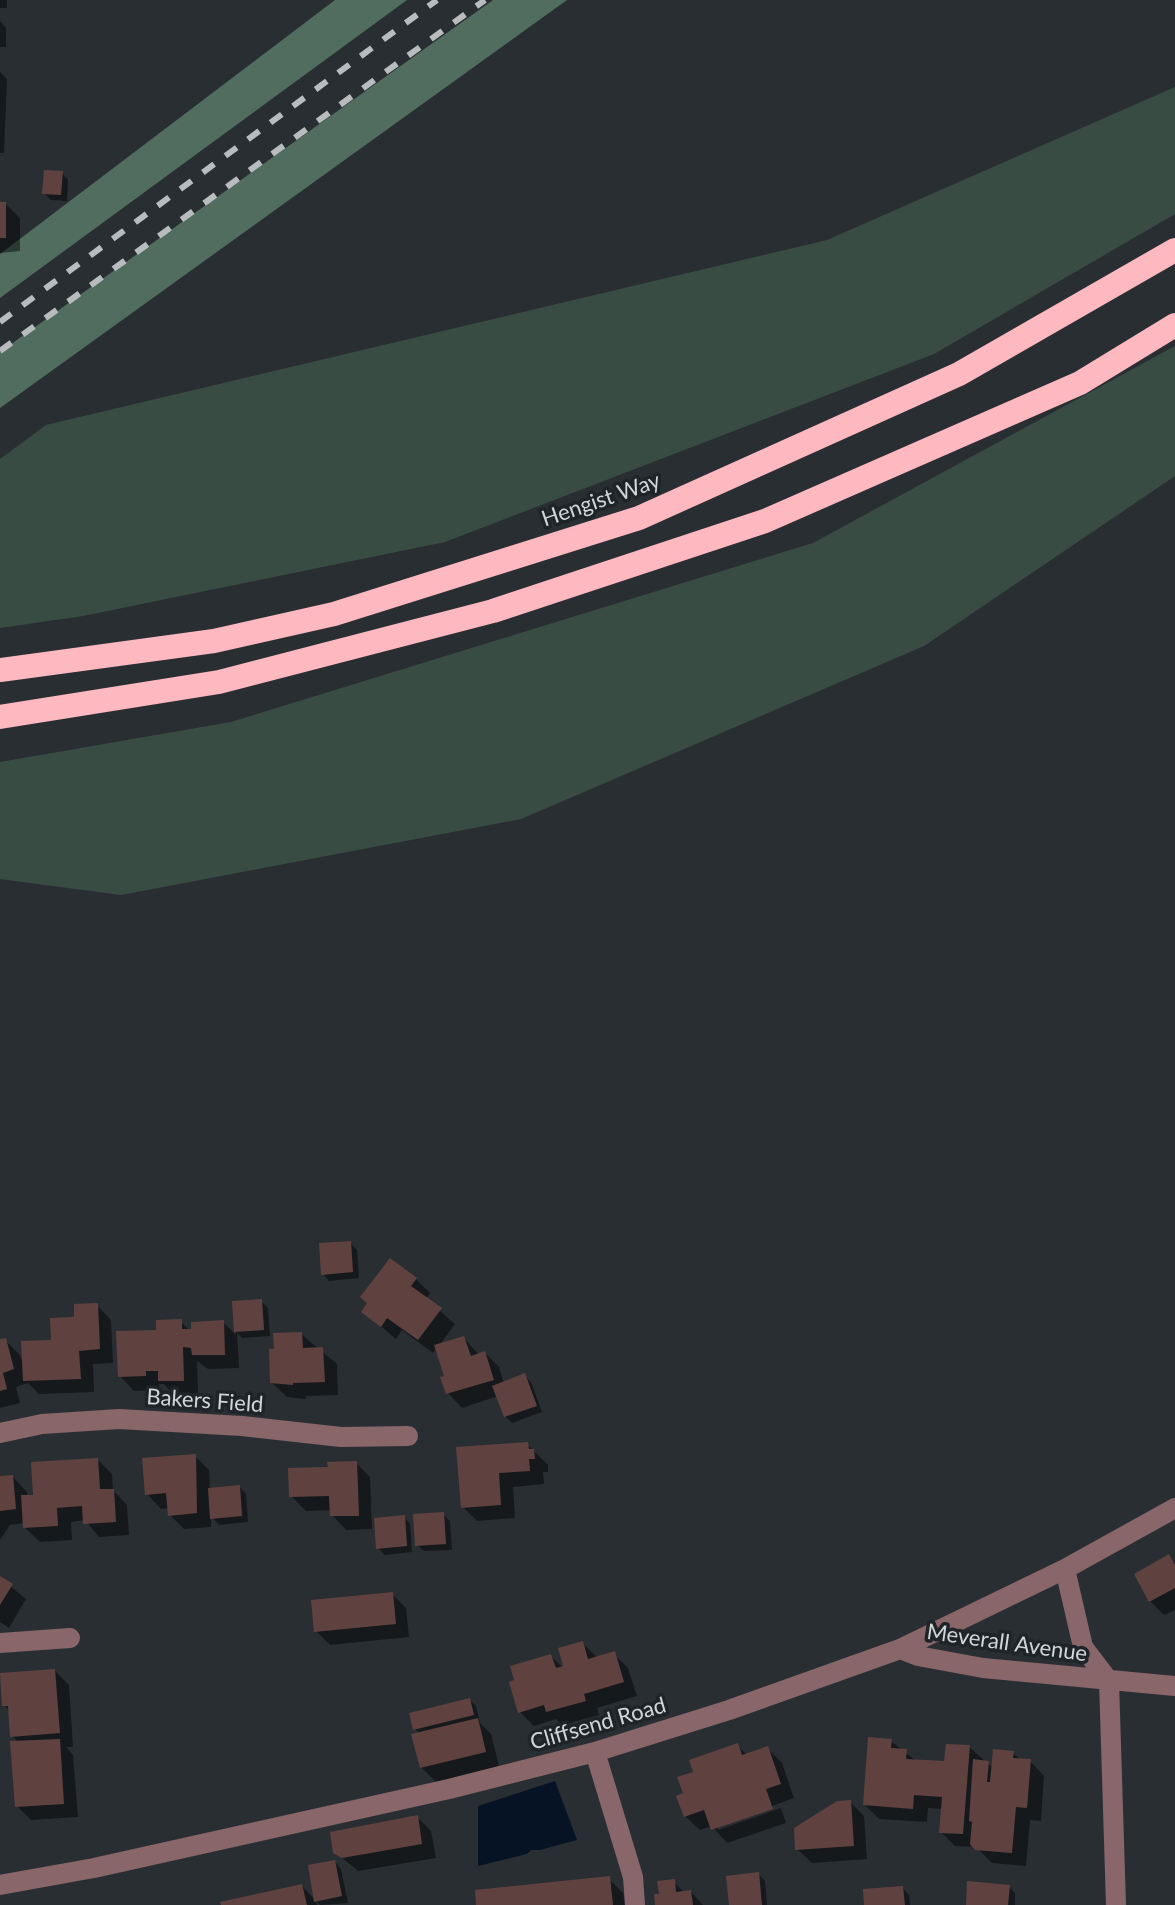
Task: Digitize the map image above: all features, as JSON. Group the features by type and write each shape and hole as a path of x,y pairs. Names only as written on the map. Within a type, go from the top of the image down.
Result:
{"highway":[{"name":"Hengist Way","path":"0,670 214,641 334,614 639,518 959,374 1175,250"},
{"path":"0,717 219,682 493,611 765,521 1080,383 1175,325"}],"street":[{"name":"Bakers Field","path":"0,1433 42,1424 119,1419 242,1426 341,1437 408,1436"},
{"name":"Cliffsend Road","path":"0,1885 79,1871 355,1811 595,1752 729,1710 900,1649 1065,1569 1175,1508"},
{"name":"Meverall Avenue","path":"1065,1569 1083,1647 1109,1681"},
{"path":"0,1643 70,1638"},
{"name":"Meverall Avenue","path":"900,1649 918,1656 983,1668 1175,1686"},
{"path":"1109,1681 1116,1905"},
{"path":"595,1752 633,1877 635,1905"}],"green space":[{"path":"335,0 407,0 0,298 0,254"},
{"path":"493,0 567,0 0,408 0,352"},
{"path":"1175,87 1175,214 934,354 445,542 83,616 0,628 0,459 46,425 827,240"},
{"path":"1175,346 1175,476 924,646 521,819 121,895 0,879 0,762 231,722 813,543"}],"water":[{"path":"555,1781 577,1840 478,1866 478,1806"}],"building":[{"path":"44,170 63,171 61,195 42,194"},
{"path":"0,202 6,202 6,238 0,238"},
{"path":"351,1241 353,1272 321,1275 319,1243"},
{"path":"390,1258 417,1278 411,1286 442,1308 418,1340 387,1318 381,1327 361,1312 367,1303 360,1297"},
{"path":"262,1299 264,1330 234,1332 232,1301"},
{"path":"98,1303 100,1349 79,1351 81,1379 23,1381 21,1341 51,1340 50,1318 74,1317 74,1304"},
{"path":"182,1319 182,1329 191,1329 191,1322 224,1320 225,1355 192,1355 191,1348 183,1347 184,1381 158,1381 158,1371 146,1371 146,1376 118,1377 116,1331 156,1330 156,1320"},
{"path":"302,1332 303,1348 323,1347 325,1382 293,1385 270,1383 269,1349 274,1349 273,1333"},
{"path":"464,1336 471,1356 485,1351 494,1380 446,1394 434,1345"},
{"path":"6,1338 14,1369 3,1373 7,1389 0,1391 0,1339"},
{"path":"525,1373 537,1406 504,1417 492,1386"},
{"path":"528,1442 529,1449 534,1449 535,1459 529,1459 530,1471 499,1473 501,1505 461,1508 456,1447"},
{"path":"196,1454 197,1513 168,1516 166,1493 145,1495 142,1458"},
{"path":"98,1458 100,1489 114,1489 116,1522 83,1524 82,1506 57,1508 58,1526 23,1528 21,1495 33,1495 31,1462"},
{"path":"357,1461 359,1516 330,1516 329,1496 289,1497 288,1468 328,1467 327,1462"},
{"path":"13,1475 16,1509 0,1511 0,1476"},
{"path":"240,1485 242,1516 210,1519 208,1488"},
{"path":"444,1512 446,1544 415,1546 413,1514"},
{"path":"405,1515 407,1546 376,1549 374,1518"},
{"path":"1169,1554 1175,1565 1175,1588 1149,1602 1134,1574"},
{"path":"0,1576 13,1584 0,1605"},
{"path":"393,1592 396,1624 314,1632 311,1600"},
{"path":"583,1641 588,1659 615,1651 624,1682 584,1694 586,1701 546,1712 544,1705 518,1713 509,1682 514,1680 510,1666 551,1654 556,1668 563,1666 558,1648"},
{"path":"55,1669 60,1733 10,1737 8,1706 2,1706 0,1673"},
{"path":"470,1698 474,1715 413,1730 409,1713"},
{"path":"478,1718 486,1752 420,1768 411,1734"},
{"path":"868,1737 892,1739 891,1748 907,1749 906,1759 944,1761 946,1744 970,1745 963,1834 939,1833 942,1797 914,1795 913,1809 863,1805"},
{"path":"60,1739 64,1804 15,1807 10,1741"},
{"path":"738,1743 742,1755 768,1746 781,1784 766,1789 773,1809 711,1830 704,1810 684,1817 676,1796 683,1793 677,1777 693,1772 689,1760"},
{"path":"993,1749 1014,1751 1013,1758 1031,1759 1027,1808 1016,1807 1012,1853 975,1850 970,1844 973,1759 989,1761 987,1782 990,1782"},
{"path":"851,1800 854,1846 795,1850 794,1828 837,1801"},
{"path":"418,1815 422,1844 342,1858 333,1853 330,1832"},
{"path":"335,1860 342,1896 314,1902 308,1865"},
{"path":"759,1872 762,1905 729,1905 726,1876"},
{"path":"610,1876 613,1905 476,1905 475,1890"},
{"path":"675,1879 676,1892 691,1890 693,1905 655,1905 654,1894 659,1894 657,1881"},
{"path":"967,1881 1010,1885 1008,1905 966,1905"},
{"path":"302,1884 307,1905 221,1905 220,1902"},
{"path":"903,1886 905,1905 864,1905 863,1889"}],"railway":[{"path":"0,322 437,0"},
{"path":"0,351 485,0"}]}
